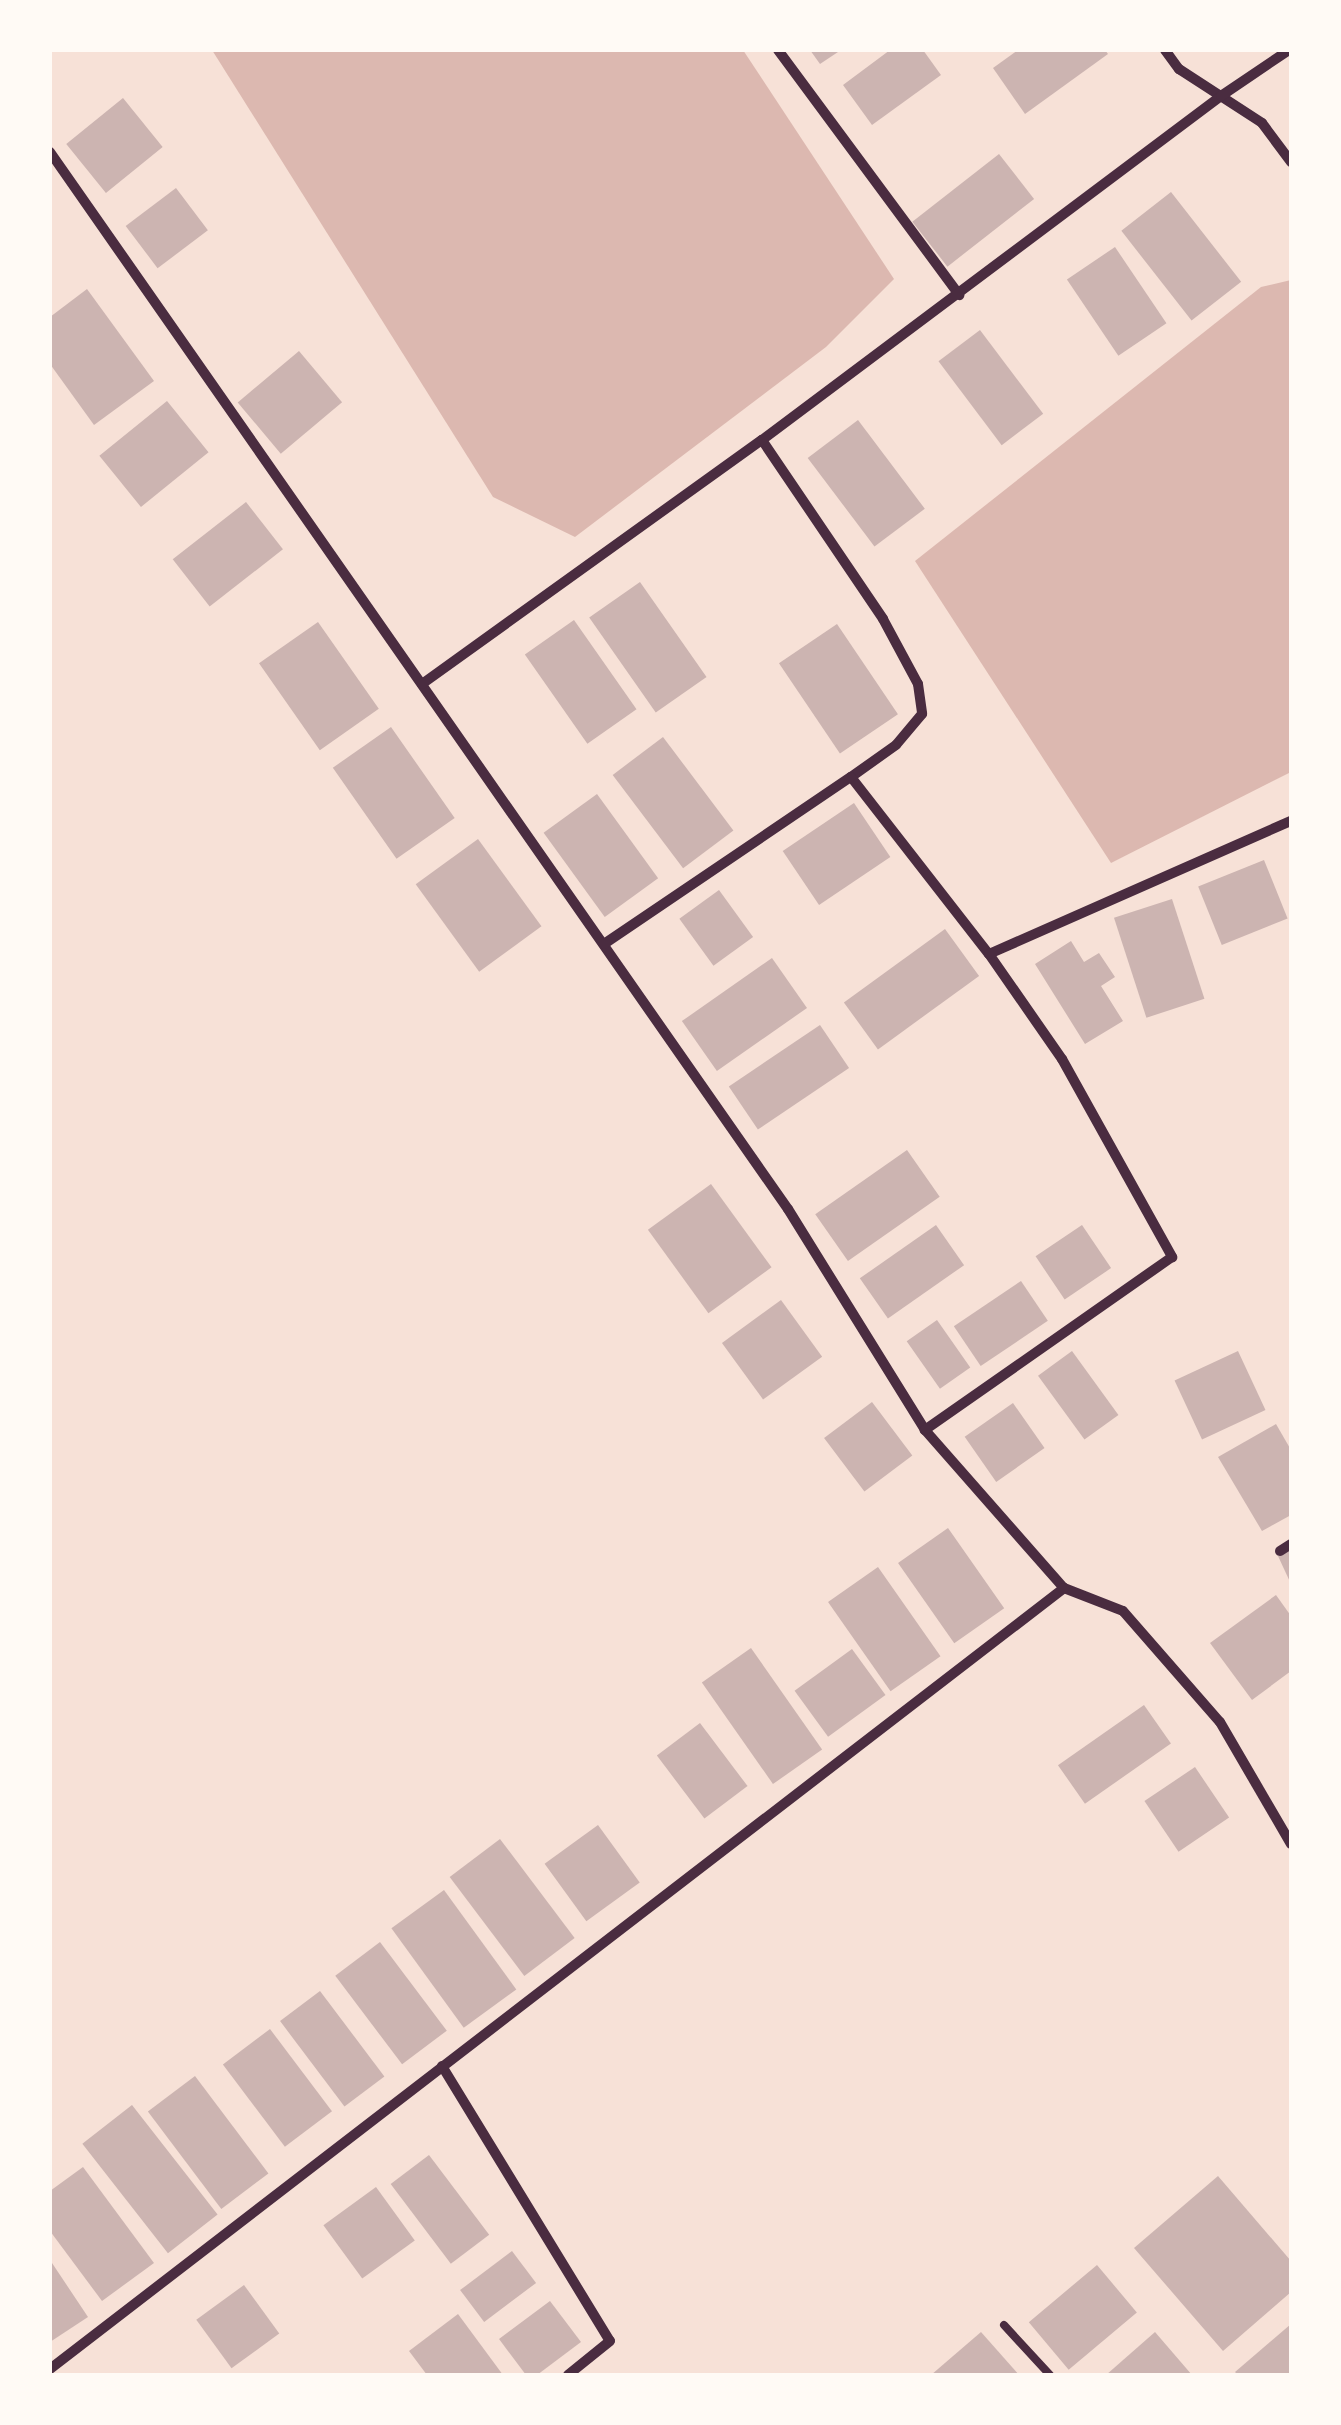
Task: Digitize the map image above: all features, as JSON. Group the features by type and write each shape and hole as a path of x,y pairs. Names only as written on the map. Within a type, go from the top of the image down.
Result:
{"street":[{"path":"778,50 959,296"},
{"path":"1166,50 1179,69 1262,123 1291,162"},
{"path":"422,684 959,296 1221,96 1289,50"},
{"path":"50,152 788,1209 926,1430 1064,1588 1123,1612 1135,1625 1220,1722 1291,1844"},
{"path":"604,944 896,745 922,714 918,684 882,618 762,440"},
{"path":"851,777 989,954 1062,1060 1172,1257 926,1430"},
{"path":"989,954 1291,822"},
{"path":"1280,1552 1291,1544"},
{"path":"50,2368 1064,1588"},
{"path":"442,2066 610,2340 568,2375"}],"lane":[{"path":"1004,2324 1050,2375"}],"shaded area":[{"path":"212,50 743,50 894,279 826,347 575,537 493,497"},
{"path":"1291,280 1291,772 1111,863 915,561 1261,287"}],"building":[{"path":"810,50 841,50 820,64"},
{"path":"890,50 923,50 941,75 872,125 843,85"},
{"path":"1018,50 1105,50 1108,54 1025,114 993,68"},
{"path":"123,98 163,147 106,193 66,144"},
{"path":"999,154 1034,199 947,267 912,222"},
{"path":"176,188 208,230 158,268 126,226"},
{"path":"1171,192 1241,282 1192,321 1121,231"},
{"path":"1115,247 1166,323 1118,356 1067,279"},
{"path":"87,289 154,381 94,425 50,364 50,317"},
{"path":"980,330 1043,414 1002,445 938,361"},
{"path":"299,351 342,402 281,454 238,402"},
{"path":"167,401 209,452 141,507 99,456"},
{"path":"858,420 925,509 874,547 808,458"},
{"path":"246,502 283,549 210,607 173,559"},
{"path":"640,582 707,677 656,713 589,618"},
{"path":"574,620 637,709 587,744 525,654"},
{"path":"318,622 379,709 320,750 259,663"},
{"path":"837,624 898,714 840,754 779,663"},
{"path":"391,727 455,818 397,859 333,768"},
{"path":"663,737 733,830 683,868 613,775"},
{"path":"597,794 658,878 605,917 544,833"},
{"path":"854,803 890,857 819,905 783,851"},
{"path":"478,839 541,926 479,972 416,884"},
{"path":"1264,860 1288,918 1222,945 1198,887"},
{"path":"719,890 753,937 713,966 679,919"},
{"path":"1172,899 1204,999 1146,1018 1114,918"},
{"path":"945,929 979,976 878,1049 844,1002"},
{"path":"1071,941 1084,962 1099,953 1115,977 1101,986 1123,1021 1085,1044 1035,964"},
{"path":"772,958 807,1008 717,1071 682,1021"},
{"path":"820,1025 849,1068 758,1130 729,1087"},
{"path":"907,1150 940,1197 848,1261 815,1214"},
{"path":"711,1184 772,1267 708,1313 648,1230"},
{"path":"936,1225 964,1265 888,1318 860,1278"},
{"path":"1082,1225 1111,1268 1065,1299 1036,1256"},
{"path":"1021,1281 1048,1321 981,1366 954,1326"},
{"path":"781,1300 822,1357 763,1400 722,1343"},
{"path":"937,1320 970,1368 940,1389 907,1341"},
{"path":"1072,1351 1118,1415 1084,1440 1038,1376"},
{"path":"1238,1351 1265,1410 1202,1439 1175,1381"},
{"path":"872,1402 912,1456 864,1492 824,1438"},
{"path":"1013,1403 1045,1448 996,1482 965,1437"},
{"path":"1276,1424 1291,1450 1291,1515 1262,1531 1218,1457"},
{"path":"948,1528 1004,1608 954,1643 898,1563"},
{"path":"1291,1550 1291,1584 1278,1556"},
{"path":"878,1567 941,1656 891,1691 828,1602"},
{"path":"1276,1595 1291,1616 1291,1671 1252,1700 1210,1643"},
{"path":"751,1648 822,1750 773,1784 702,1682"},
{"path":"852,1649 886,1695 828,1737 795,1691"},
{"path":"1144,1705 1171,1744 1085,1804 1058,1765"},
{"path":"700,1723 748,1786 704,1819 657,1755"},
{"path":"1195,1767 1229,1818 1179,1852 1144,1801"},
{"path":"598,1825 640,1882 586,1921 545,1864"},
{"path":"500,1839 575,1938 524,1976 450,1877"},
{"path":"444,1890 516,1990 464,2028 391,1928"},
{"path":"380,1942 447,2031 402,2064 335,1976"},
{"path":"320,1991 384,2076 344,2107 280,2021"},
{"path":"270,2029 332,2111 285,2147 223,2065"},
{"path":"195,2076 268,2173 221,2209 148,2112"},
{"path":"132,2105 218,2215 168,2253 82,2144"},
{"path":"429,2155 489,2235 451,2264 391,2184"},
{"path":"83,2167 154,2263 102,2301 50,2231 50,2191"},
{"path":"1218,2176 1291,2261 1291,2292 1223,2351 1134,2248"},
{"path":"376,2187 415,2240 362,2279 323,2225"},
{"path":"512,2251 536,2283 484,2322 460,2290"},
{"path":"50,2260 88,2317 50,2342"},
{"path":"1097,2265 1137,2312 1069,2370 1029,2322"},
{"path":"244,2285 279,2334 232,2368 196,2320"},
{"path":"550,2301 581,2342 537,2375 526,2375 499,2339"},
{"path":"458,2314 503,2375 427,2375 409,2351"},
{"path":"1291,2324 1291,2375 1235,2372"},
{"path":"981,2332 1019,2375 931,2375"},
{"path":"1155,2332 1192,2375 1106,2375"}]}
